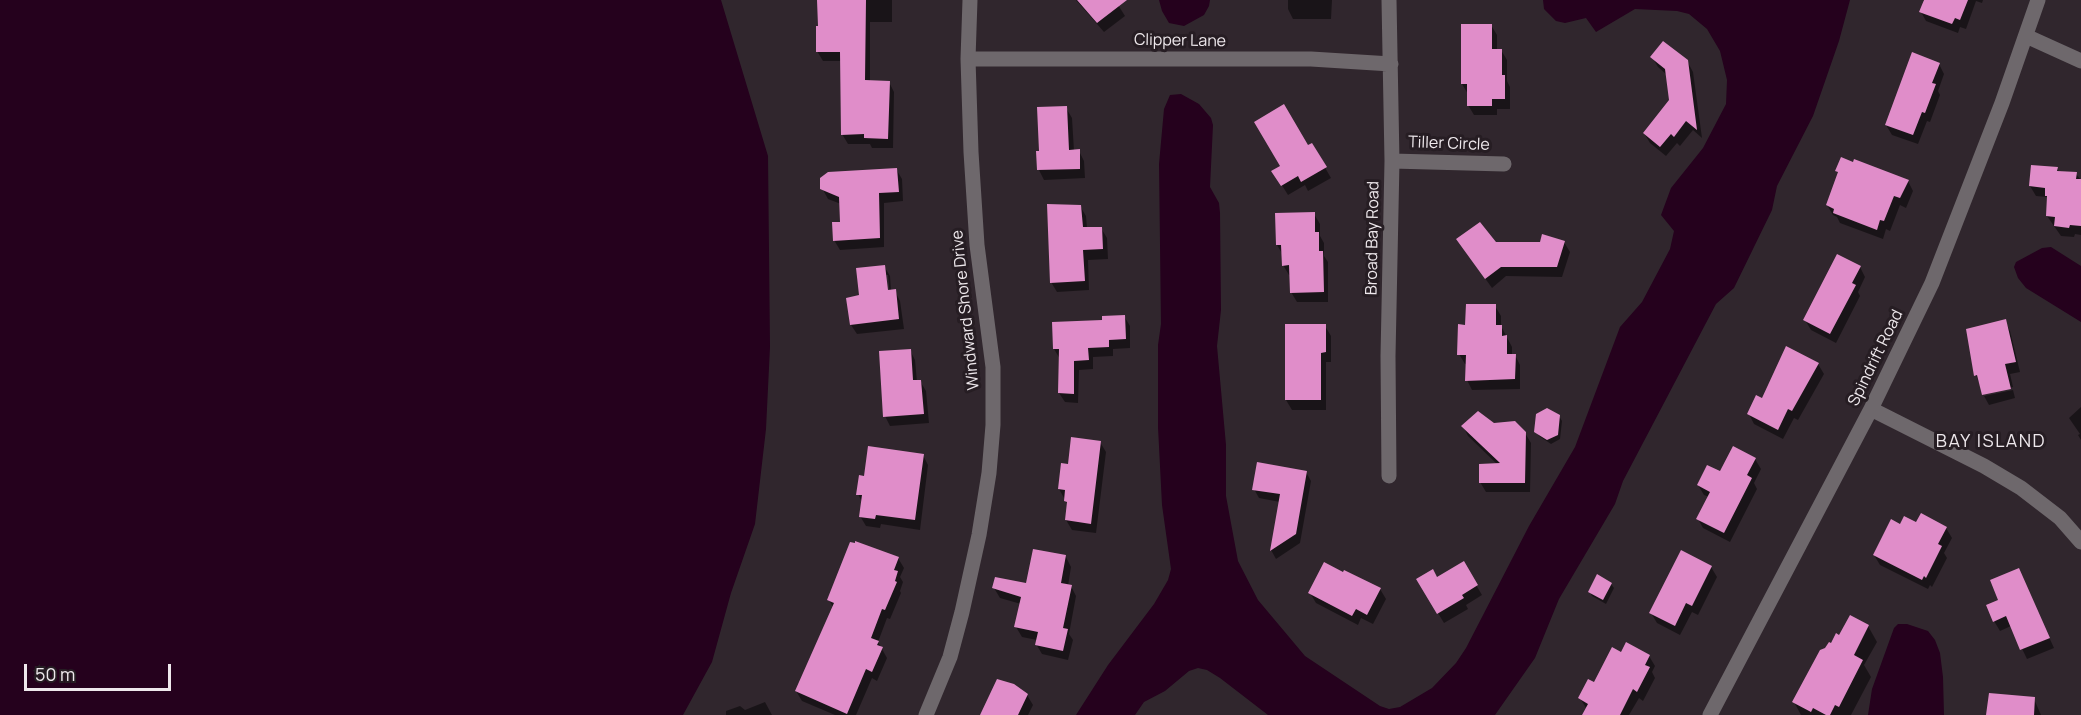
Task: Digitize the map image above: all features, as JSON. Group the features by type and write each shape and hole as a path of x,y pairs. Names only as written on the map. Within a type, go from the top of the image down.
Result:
{"street":[{"name":"Windward Shore Drive","path":"926,715 950,657 965,601 989,473 993,425 993,367 977,245 970,152 968,59 970,0"},
{"name":"Broad Bay Road","path":"1389,0 1392,160 1388,356 1389,476"},
{"name":"Spindrift Road","path":"1710,715 1871,409 1932,283 2038,0"},
{"path":"2026,36 2081,61"},
{"name":"Clipper Lane","path":"968,59 1311,59 1391,63"},
{"name":"Tiller Circle","path":"1392,160 1504,164"},
{"path":"1871,409 1984,466 2021,488 2060,518 2081,542"}],"shaded area":[{"path":"0,0 721,0 768,156 770,347 766,429 755,524 731,593 712,662 683,715 0,715"},
{"path":"1159,0 1210,0 1204,15 1184,26 1169,23"},
{"path":"1543,0 1850,0 1839,41 1813,116 1777,186 1772,210 1734,288 1716,304 1623,481 1615,504 1559,599 1535,658 1495,715 1268,715 1220,678 1207,670 1198,668 1189,671 1165,691 1144,702 1135,715 1076,715 1108,665 1154,604 1168,580 1171,569 1162,505 1158,427 1158,345 1161,324 1159,164 1164,109 1170,95 1181,94 1199,104 1211,118 1213,125 1210,187 1219,203 1220,213 1221,310 1217,346 1226,445 1226,496 1238,561 1258,600 1305,656 1380,706 1389,709 1400,707 1432,688 1456,663 1466,648 1529,526 1575,447 1620,327 1642,302 1670,249 1674,231 1661,215 1671,188 1703,148 1726,104 1727,80 1720,51 1707,29 1689,14 1677,11 1635,9 1596,32 1586,18 1565,23 1556,21 1544,9"},
{"path":"2051,247 2081,266 2081,322 2026,288 2018,278 2014,267 2016,262 2042,248"},
{"path":"1898,624 1907,624 1928,631 1935,640 1940,653 1943,677 1944,715 1868,715 1872,689 1894,628"}],"building":[{"path":"817,0 866,0 865,80 890,81 888,139 864,138 864,134 841,135 840,52 816,52"},
{"path":"1077,0 1127,0 1097,23"},
{"path":"1924,0 1968,0 1960,20 1955,18 1952,24 1919,12"},
{"path":"1461,24 1492,24 1492,49 1502,49 1505,99 1492,99 1492,106 1467,106 1467,84 1461,84"},
{"path":"1663,41 1688,60 1697,130 1686,121 1674,137 1671,134 1660,147 1643,133 1669,100 1665,69 1650,57"},
{"path":"1912,52 1940,63 1932,83 1936,84 1925,113 1922,112 1913,135 1885,125"},
{"path":"1284,104 1308,145 1312,143 1327,167 1301,182 1298,176 1281,186 1271,171 1280,166 1254,122"},
{"path":"1067,106 1069,150 1080,149 1080,169 1037,170 1036,151 1039,151 1037,107"},
{"path":"1841,157 1853,162 1854,159 1909,180 1900,198 1894,196 1884,221 1880,220 1877,230 1833,213 1834,209 1826,205"},
{"path":"2031,165 2058,167 2057,171 2077,172 2076,179 2081,179 2081,226 2070,225 2069,228 2054,226 2055,217 2046,216 2045,188 2029,186"},
{"path":"897,168 899,192 879,193 880,238 833,241 832,222 840,222 839,197 820,189 820,178 828,172"},
{"path":"1047,204 1081,205 1083,227 1102,227 1103,249 1083,250 1085,281 1050,283"},
{"path":"1315,212 1315,232 1319,232 1319,251 1323,251 1324,292 1290,293 1289,265 1282,266 1281,245 1276,245 1275,213"},
{"path":"1480,222 1496,242 1540,242 1542,234 1565,241 1557,267 1501,267 1485,279 1456,239"},
{"path":"1837,254 1861,266 1852,283 1856,285 1830,334 1803,320"},
{"path":"885,265 888,290 896,289 899,319 850,325 846,298 859,295 856,268"},
{"path":"1466,304 1496,304 1496,325 1502,325 1502,336 1507,335 1507,354 1516,354 1515,379 1465,381 1466,355 1457,355 1458,324 1465,325"},
{"path":"1125,315 1126,339 1109,340 1109,347 1088,348 1089,360 1074,361 1074,394 1058,393 1059,349 1053,349 1052,322 1102,320 1102,316"},
{"path":"2006,319 2016,362 2005,364 2011,389 1982,395 1977,375 1974,376 1966,329"},
{"path":"1285,324 1326,324 1326,352 1321,353 1321,400 1285,400"},
{"path":"1786,346 1819,363 1792,411 1788,409 1778,430 1747,414 1756,395 1762,398"},
{"path":"911,349 913,380 921,380 924,414 883,417 879,351"},
{"path":"1547,408 1560,415 1558,435 1547,440 1534,432 1536,414"},
{"path":"1478,411 1494,423 1515,421 1526,432 1525,483 1479,483 1479,464 1500,463 1461,426"},
{"path":"1071,437 1101,441 1091,524 1065,520 1067,502 1064,501 1065,490 1058,489 1061,463 1068,464"},
{"path":"868,446 924,454 915,520 876,515 875,519 859,517 862,495 856,495 859,475 864,476"},
{"path":"1733,446 1756,458 1747,475 1752,478 1724,533 1696,519 1710,492 1697,485 1707,465 1720,471"},
{"path":"1257,462 1307,471 1296,534 1270,551 1280,494 1252,490"},
{"path":"1921,513 1947,527 1938,544 1942,546 1926,578 1924,576 1922,580 1873,555 1891,519 1900,524 1904,516 1916,522"},
{"path":"855,541 899,557 894,570 898,571 895,581 897,582 885,610 882,609 871,638 879,641 877,645 883,647 872,672 866,669 847,714 795,691 834,603 827,600 850,542 855,543"},
{"path":"1033,549 1066,555 1061,583 1072,585 1063,628 1068,629 1063,651 1035,645 1038,632 1014,627 1021,597 992,588 995,577 1026,583"},
{"path":"1681,550 1712,566 1692,606 1686,603 1675,626 1649,613"},
{"path":"1464,561 1478,585 1462,595 1464,598 1437,614 1416,579 1433,569 1437,577"},
{"path":"1324,562 1381,588 1367,615 1356,609 1352,616 1308,593"},
{"path":"2019,568 2050,638 2020,650 2006,616 1993,622 1986,605 1998,600 1990,580"},
{"path":"1597,574 1612,583 1603,600 1588,592"},
{"path":"1850,615 1869,625 1854,655 1863,660 1839,707 1835,705 1830,715 1826,715 1813,708 1811,712 1792,702 1820,650 1825,648 1829,642 1831,643 1836,633 1839,635"},
{"path":"1626,642 1650,655 1645,665 1650,667 1637,692 1633,689 1620,715 1582,715 1588,704 1578,698 1588,679 1594,682 1612,647 1621,652"},
{"path":"997,679 1014,684 1028,694 1018,715 980,715"},
{"path":"1989,693 2035,697 2034,715 1986,715"}],"district":[{"name":"BAY ISLAND","path":"1991,442"}]}
